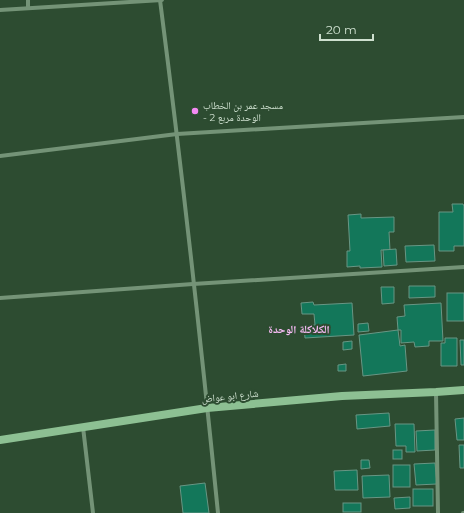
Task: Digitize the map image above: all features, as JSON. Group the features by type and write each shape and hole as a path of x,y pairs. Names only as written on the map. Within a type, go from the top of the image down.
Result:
{"street":[{"path":"28,0 28,8"},
{"path":"0,10 161,0 218,513"},
{"path":"0,156 177,134 464,117"},
{"path":"0,298 464,267"},
{"name":"شارع ابو عواض","path":"0,440 207,408 342,396 464,390"},
{"path":"436,392 438,513"},
{"path":"83,427 93,513"}],"building":[{"path":"452,204 463,204 464,206 464,246 454,246 454,251 439,251 439,212 453,212"},
{"path":"361,214 361,218 394,217 394,232 389,232 390,250 381,250 382,267 347,267 347,251 350,251 348,215"},
{"path":"434,245 435,261 406,262 405,246"},
{"path":"396,249 397,265 384,266 383,250"},
{"path":"409,286 435,286 435,297 409,298"},
{"path":"381,287 394,287 394,303 382,304"},
{"path":"447,293 464,293 464,321 447,321"},
{"path":"313,302 314,305 352,303 354,335 305,338 304,326 315,325 314,314 302,314 301,303"},
{"path":"441,303 443,341 429,341 429,346 415,347 414,342 401,343 401,330 398,330 397,317 405,316 404,305"},
{"path":"368,323 369,331 358,332 358,324"},
{"path":"398,330 400,346 405,345 407,371 363,376 359,335"},
{"path":"445,338 457,338 457,366 441,366 441,343 445,343"},
{"path":"460,340 464,340 464,365 461,365"},
{"path":"352,341 352,349 343,350 343,342"},
{"path":"346,364 346,371 338,371 338,365"},
{"path":"389,413 390,426 357,429 356,415"},
{"path":"464,418 464,440 457,440 455,419"},
{"path":"395,424 414,424 415,452 406,452 406,446 396,446"},
{"path":"435,430 435,450 417,451 416,431"},
{"path":"459,445 464,445 464,468 460,468"},
{"path":"393,450 402,450 402,459 393,459"},
{"path":"361,460 369,460 370,468 361,469"},
{"path":"435,463 437,484 416,485 414,464"},
{"path":"393,465 410,465 410,487 393,487"},
{"path":"357,470 358,490 335,490 334,471"},
{"path":"389,475 390,497 363,498 362,476"},
{"path":"205,483 209,513 183,513 180,486"},
{"path":"413,489 433,489 433,506 413,506"},
{"path":"410,497 410,508 395,509 394,498"},
{"path":"343,503 361,503 361,512 343,512"}],"place":[{"name":"مسجد عمر بن الخطاب - الوحدة مربع 2","path":"195,111"}],"district":[{"name":"الكلاكلة الوحدة","path":"299,329"}]}
